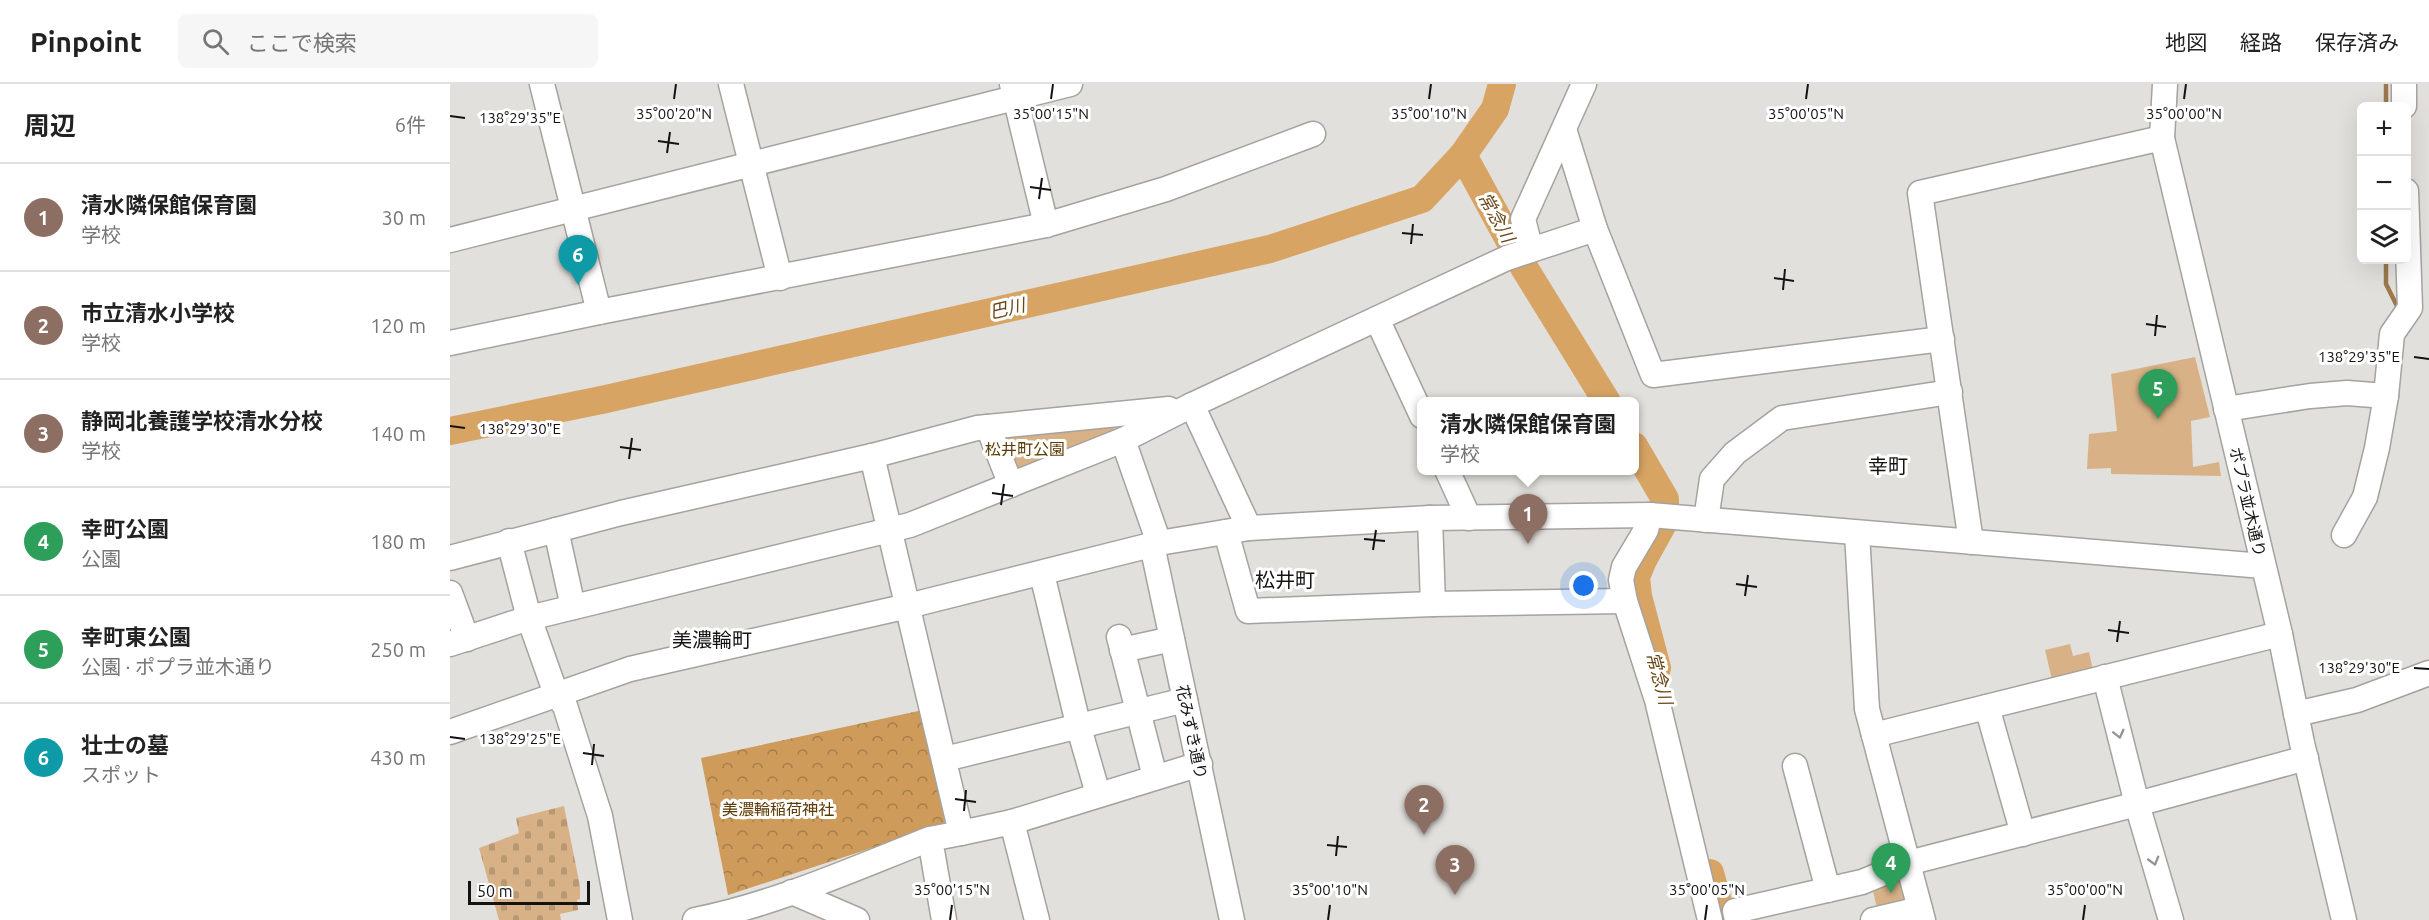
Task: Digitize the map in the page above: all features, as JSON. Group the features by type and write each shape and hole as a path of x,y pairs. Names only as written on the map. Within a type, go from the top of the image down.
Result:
{"street":[{"path":"542,84 599,312"},
{"path":"731,84 780,278"},
{"path":"450,240 752,163 1014,91 1070,84"},
{"path":"1530,250 1523,219 1584,84"},
{"name":"ポプラ並木通り","path":"2164,84 2162,138 2280,634 2296,714 2344,920"},
{"path":"2403,84 2404,102"},
{"path":"1014,91 1047,225"},
{"path":"1564,129 1595,229 1653,375 1942,339"},
{"path":"450,343 1047,225 1166,189 1313,134"},
{"path":"1971,542 1920,193 2162,138"},
{"path":"2344,535 2365,497 2386,396 2392,334 2410,308 2407,210"},
{"path":"450,593 459,642 529,618 910,525 1123,440 1192,405 1507,258 1595,229"},
{"path":"1377,319 1417,405"},
{"path":"1706,520 1712,479 1735,453 1782,418 1950,392"},
{"path":"2226,409 2310,396 2348,393 2386,396"},
{"path":"450,558 509,541 872,456 977,428 1155,412 1192,405"},
{"path":"1192,405 1249,528"},
{"path":"988,427 1011,485"},
{"name":"花みずき通り","path":"1123,440 1155,544 1172,639 1232,920"},
{"path":"872,456 961,833"},
{"path":"1449,475 1469,518"},
{"path":"1650,515 1646,530 1624,567 1621,580 1625,601 1657,700 1704,919"},
{"path":"450,732 630,669 908,606 1155,544 1249,528 1430,518 1650,515 2263,566"},
{"path":"1430,518 1433,604"},
{"path":"556,530 573,607"},
{"path":"1226,532 1248,610 1625,601"},
{"path":"1857,533 1867,710 1921,914 1873,920"},
{"path":"509,541 529,618 556,694 565,706 600,816 620,920"},
{"path":"1042,573 1079,728 1098,794"},
{"path":"1874,735 2280,634"},
{"path":"1155,777 1121,643 1172,639"},
{"path":"2296,714 2357,700 2429,673"},
{"path":"2105,677 2137,804 2171,920"},
{"path":"945,759 1079,728 1185,700"},
{"path":"1987,707 2023,834"},
{"path":"1737,920 1735,911 1862,882 1908,863 2306,758"},
{"path":"695,920 733,912 792,892 930,839 1012,822 1200,764"},
{"path":"1795,766 1828,890"},
{"path":"1012,822 1037,920"},
{"path":"930,839 944,920"},
{"path":"792,892 857,920"}],"green space":[{"path":"2195,357 2210,417 2191,421 2193,467 2219,462 2221,476 2111,474 2111,468 2087,469 2089,434 2117,431 2111,374"},
{"name":"松井町公園","path":"1110,419 1119,438 1013,478 996,430"},
{"path":"2070,644 2073,656 2089,652 2094,674 2053,684 2045,650"},
{"name":"美濃輪稲荷神社","path":"923,710 945,824 728,895 701,758"},
{"path":"564,806 580,886 580,899 577,900 578,910 560,914 561,920 499,920 479,848 519,833 516,818"},
{"path":"1903,877 1910,899 1878,913 1872,886"}],"waterway":[{"name":"巴川","path":"450,431 606,399 1270,249 1422,199 1463,155 1495,109 1502,84"},
{"path":"2386,84 2386,102"},
{"name":"常念川","path":"1463,155 1525,269 1604,397"},
{"path":"2386,264 2386,284 2399,310"},
{"name":"常念川","path":"1639,455 1665,499 1665,520 1636,577 1638,596 1657,668"},
{"name":"常念川","path":"1710,873 1723,920"}],"place":[{"name":"壮士の墓","path":"578,285"},
{"name":"幸町東公園","path":"2158,419"},
{"name":"清水隣保館保育園","path":"1528,544"},
{"name":"市立清水小学校","path":"1424,835"},
{"name":"幸町公園","path":"1891,893"},
{"name":"静岡北養護学校清水分校","path":"1455,895"}],"district":[{"name":"幸町","path":"1888,465"},
{"name":"松井町","path":"1285,579"},
{"name":"美濃輪町","path":"712,639"}]}
